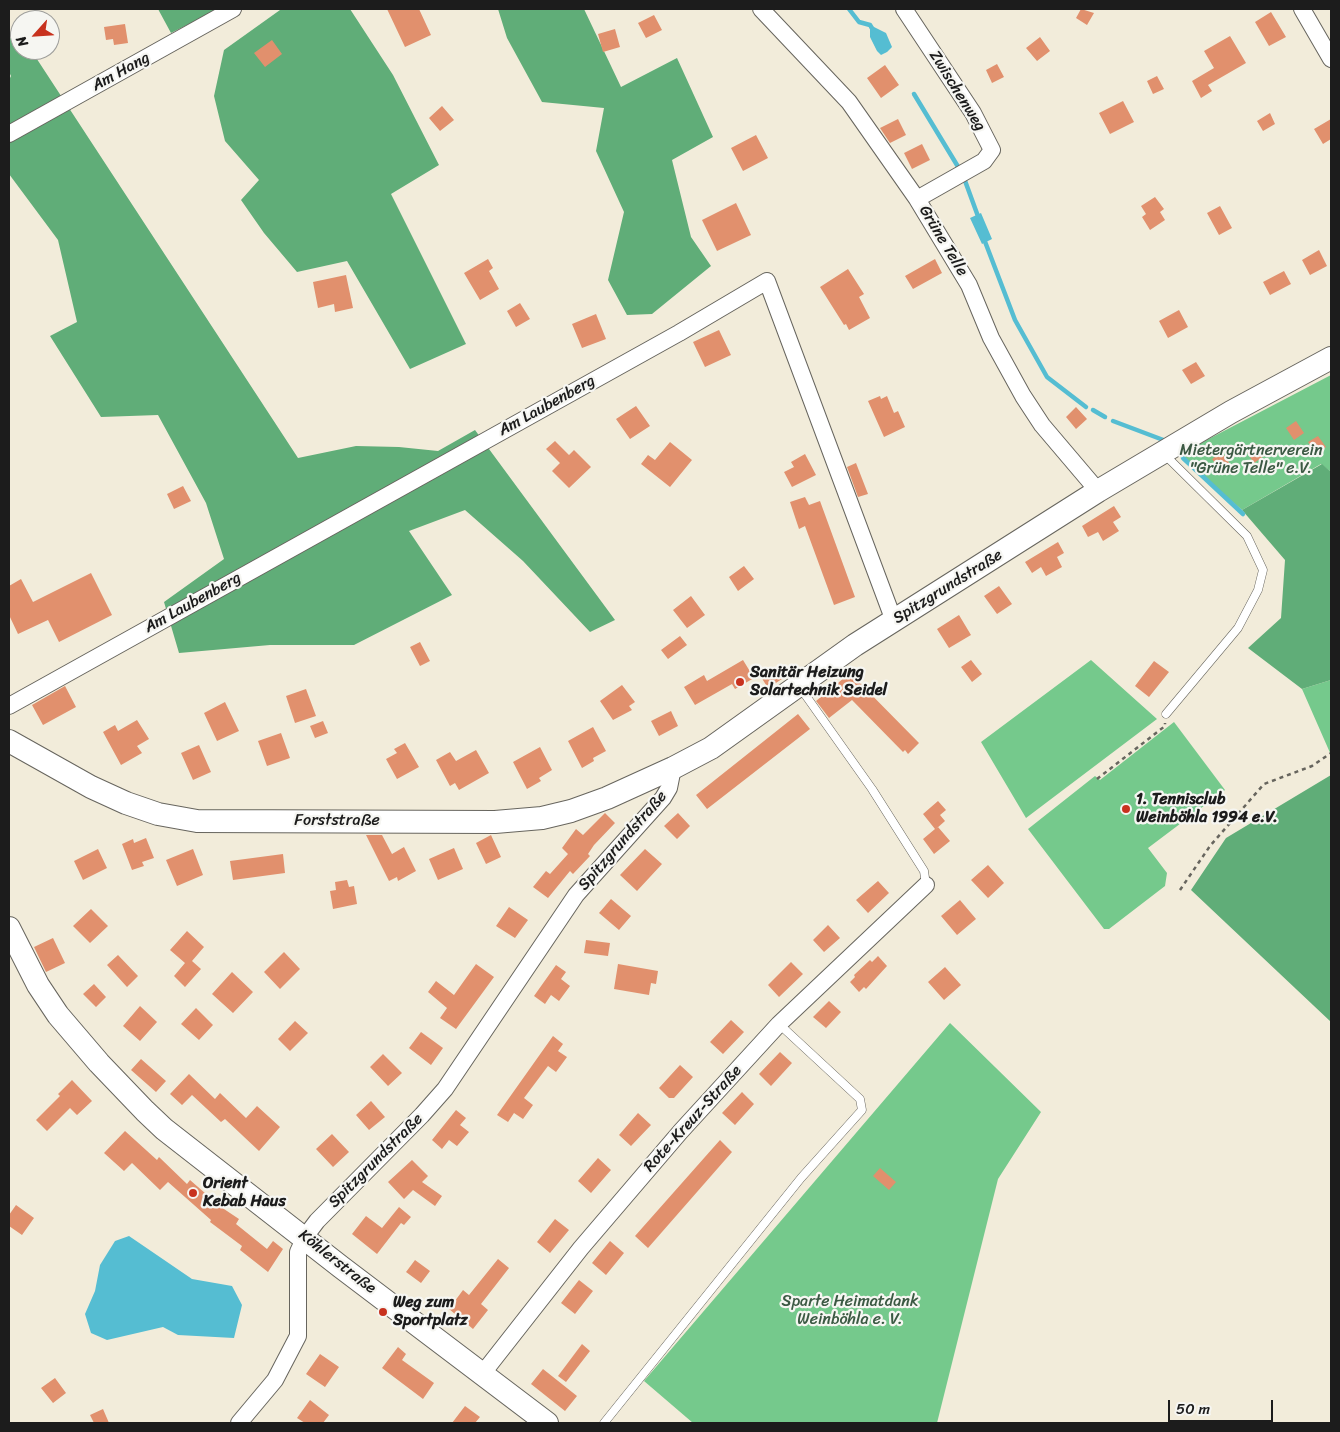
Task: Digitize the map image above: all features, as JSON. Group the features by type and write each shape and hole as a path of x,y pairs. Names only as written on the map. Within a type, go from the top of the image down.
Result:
{"street":[{"name":"Am Hang","path":"9,134 233,9"},
{"name":"Grüne Telle","path":"761,9 849,102 917,199 969,285 991,338 1023,396 1042,425 1098,491"},
{"name":"Zwischenweg","path":"904,9 973,113 992,150 984,161 917,199"},
{"path":"1302,9 1331,59"},
{"name":"Am Laubenberg","path":"9,706 662,342 767,281 894,621"},
{"name":"Spitzgrundstraße","path":"239,1423 270,1388 298,1336 298,1252 305,1236 317,1221 422,1116 444,1089 576,895 663,798 669,788 673,768 711,748 798,685 894,621 1098,491 1231,412 1331,358"},
{"name":"Forststraße","path":"9,741 107,795 141,809 176,818 214,821 496,822 542,818 591,805 673,768"},
{"name":"Rote-Kreuz-Straße","path":"483,1373 587,1240 779,1024 926,885"},
{"name":"Köhlerstraße","path":"9,928 15,957 58,1015 99,1064 145,1111 172,1135 305,1236 341,1267 547,1423"}],"lane":[{"path":"1162,453 1247,536 1263,570 1258,590 1238,628 1166,714"},
{"path":"798,685 872,789 924,871 926,885"},
{"path":"604,1423 801,1178 862,1110 860,1099 779,1024"}],"path":[{"path":"1097,779 1165,726 1166,714"},
{"path":"1180,890 1210,846 1264,784 1312,766 1331,753"}],"green space":[{"path":"158,9 219,9 171,33"},
{"path":"350,9 393,75 439,165 391,194 466,344 410,369 347,261 297,272 264,233 241,200 259,180 225,141 214,96 224,50 280,10"},
{"path":"498,9 584,9 621,87 677,58 713,137 672,160 691,237 711,266 652,314 627,315 608,280 624,212 596,151 604,108 542,102 507,38"},
{"path":"9,39 10,60 38,60 298,458 356,446 399,447 438,451 475,430 615,620 590,632 523,561 465,510 409,531 452,595 354,645 270,645 179,653 164,602 224,559 206,503 158,415 101,417 50,336 77,322 58,240 9,174 9,80 11,76 9,72"},
{"name":"Mietergärtnerverein \"Grüne Telle\" e.V.","path":"1331,375 1331,472 1321,464 1242,510 1178,455"},
{"path":"1322,464 1331,472 1331,680 1302,689 1248,648 1281,618 1285,560 1242,510"},
{"path":"1091,660 1157,719 1026,818 981,742"},
{"path":"1331,680 1331,755 1302,689"},
{"name":"1. Tennisclub Weinböhla 1994 e.V.","path":"1174,722 1225,790 1148,848 1167,873 1165,886 1109,929 1104,929 1028,829 1095,776 1100,780"},
{"path":"1331,775 1331,1022 1191,890 1226,838"},
{"name":"Sparte Heimatdank Weinböhla e. V.","path":"950,1023 1041,1112 998,1179 937,1423 693,1423 644,1381"}],"water":[{"path":"870,25 886,33 892,47 881,55 870,37"},
{"path":"981,213 992,239 982,244 970,218"},
{"path":"129,1236 192,1279 232,1286 242,1305 234,1338 178,1335 163,1327 107,1340 91,1333 85,1314 95,1291 100,1265 115,1241"}],"building":[{"path":"387,9 419,9 431,35 405,47"},
{"path":"1081,9 1094,13 1087,25 1076,18"},
{"path":"1271,12 1286,37 1269,46 1255,22"},
{"path":"654,15 662,30 646,38 638,23"},
{"path":"125,24 128,43 114,45 113,39 106,40 104,27"},
{"path":"615,29 620,47 603,52 598,34"},
{"path":"1230,36 1246,63 1208,85 1212,91 1201,98 1192,81 1214,68 1204,51"},
{"path":"1040,37 1050,51 1037,61 1026,48"},
{"path":"272,40 282,54 265,67 254,53"},
{"path":"997,64 1004,77 992,83 986,70"},
{"path":"885,65 899,85 881,98 867,78"},
{"path":"1157,76 1164,89 1153,94 1147,81"},
{"path":"1123,101 1134,122 1110,134 1099,113"},
{"path":"442,106 454,120 440,131 429,118"},
{"path":"1270,113 1275,124 1263,131 1257,121"},
{"path":"898,119 906,135 890,143 880,128"},
{"path":"1331,119 1331,139 1323,144 1314,129"},
{"path":"756,135 768,158 743,171 731,148"},
{"path":"922,144 930,160 912,169 904,153"},
{"path":"1155,197 1164,209 1160,212 1165,220 1150,230 1142,217 1146,214 1141,206"},
{"path":"736,203 751,235 717,251 702,220"},
{"path":"1220,206 1232,228 1219,235 1207,213"},
{"path":"1319,250 1327,266 1310,275 1302,260"},
{"path":"488,259 493,268 489,271 499,289 480,300 464,273"},
{"path":"935,259 942,273 913,289 905,276"},
{"path":"848,269 864,294 859,297 870,318 849,330 820,287"},
{"path":"1284,271 1291,284 1270,295 1263,282"},
{"path":"346,275 353,308 335,312 334,304 318,308 313,282"},
{"path":"520,303 530,319 516,327 507,311"},
{"path":"1179,310 1188,327 1168,338 1159,321"},
{"path":"596,314 606,339 582,348 572,324"},
{"path":"719,330 731,355 705,367 693,342"},
{"path":"1196,362 1205,376 1191,384 1182,370"},
{"path":"880,396 881,399 887,396 894,413 898,411 905,427 884,437 868,401"},
{"path":"636,406 650,426 630,439 616,419"},
{"path":"1076,407 1087,419 1076,429 1066,417"},
{"path":"1296,421 1304,433 1294,440 1286,428"},
{"path":"1318,436 1326,447 1316,454 1308,442"},
{"path":"555,441 569,455 574,450 591,467 569,488 552,471 560,463 546,449"},
{"path":"670,442 692,460 670,487 641,464 648,455 655,460"},
{"path":"1256,444 1264,456 1254,463 1246,451"},
{"path":"1222,452 1230,464 1220,470 1212,459"},
{"path":"805,454 816,475 792,487 784,472 794,467 791,462"},
{"path":"856,463 868,494 858,497 847,467"},
{"path":"183,486 191,501 174,509 167,494"},
{"path":"805,497 809,505 820,501 855,597 834,605 805,526 799,529 790,502"},
{"path":"1114,506 1121,517 1113,522 1119,531 1103,541 1098,532 1088,537 1082,526"},
{"path":"1058,542 1064,553 1057,557 1062,567 1046,576 1041,567 1032,573 1025,562"},
{"path":"744,566 754,579 738,591 729,577"},
{"path":"91,573 112,615 59,642 48,620 18,634 9,615 9,586 21,579 33,602"},
{"path":"999,586 1012,604 997,614 984,596"},
{"path":"691,596 705,615 687,628 673,610"},
{"path":"959,615 971,635 949,648 937,629"},
{"path":"680,636 687,645 668,659 661,650"},
{"path":"420,642 430,661 420,666 410,647"},
{"path":"743,660 754,678 735,689 732,684 695,705 684,687 704,675 707,681"},
{"path":"971,660 982,674 972,682 961,667"},
{"path":"1154,661 1169,672 1149,697 1135,686"},
{"path":"774,668 782,679 768,688 761,677"},
{"path":"850,673 919,743 908,754 905,750 903,752 852,700 829,718 816,701"},
{"path":"622,685 635,702 629,706 632,710 613,720 600,701"},
{"path":"65,686 76,707 43,725 32,705"},
{"path":"306,689 316,716 295,723 286,696"},
{"path":"225,702 239,731 217,741 204,713"},
{"path":"671,711 678,726 659,736 651,721"},
{"path":"798,714 810,729 707,809 696,795"},
{"path":"137,720 149,739 137,746 142,753 121,765 103,732 115,725 118,731"},
{"path":"323,721 328,733 315,738 310,726"},
{"path":"593,727 606,751 593,758 594,761 582,768 568,741"},
{"path":"281,733 290,758 267,766 258,741"},
{"path":"405,743 419,767 397,779 386,759 397,753 394,749"},
{"path":"199,745 211,772 193,780 181,753"},
{"path":"540,747 552,770 539,778 541,781 527,789 513,762"},
{"path":"476,750 489,773 459,790 455,783 450,786 436,760 450,752 456,761"},
{"path":"938,801 946,810 940,815 945,821 938,827 950,841 934,854 923,839 935,829 923,814"},
{"path":"605,813 615,823 594,845 588,854 590,856 573,874 570,871 548,898 533,887 546,871 550,874 568,854 562,848 576,829 583,835"},
{"path":"678,813 690,826 677,839 664,826"},
{"path":"366,835 382,835 392,854 404,847 416,871 398,881 397,877 389,881"},
{"path":"491,835 501,857 486,864 476,843"},
{"path":"146,838 154,858 142,862 144,866 132,870 122,844 133,839 134,843"},
{"path":"454,848 463,869 438,880 429,859"},
{"path":"98,849 107,868 83,880 74,861"},
{"path":"193,849 203,875 177,886 166,860"},
{"path":"645,849 662,864 637,891 620,875"},
{"path":"283,854 285,873 233,880 230,861"},
{"path":"988,865 1004,883 988,898 971,880"},
{"path":"347,880 349,887 354,886 357,904 333,909 330,891 336,890 335,882"},
{"path":"878,881 889,893 868,913 856,900"},
{"path":"611,899 631,916 619,930 599,913"},
{"path":"960,900 976,919 957,935 941,916"},
{"path":"509,907 528,920 515,938 496,926"},
{"path":"91,909 108,926 90,943 73,926"},
{"path":"828,925 840,938 824,952 813,940"},
{"path":"187,931 204,947 192,961 201,969 185,987 174,976 185,963 170,950"},
{"path":"53,938 65,963 46,972 34,947"},
{"path":"586,940 610,943 608,956 584,953"},
{"path":"284,952 300,969 280,989 264,972"},
{"path":"118,955 138,976 127,987 107,965"},
{"path":"878,956 887,966 866,989 864,987 859,992 850,982 855,977 854,975 870,960 872,962"},
{"path":"791,962 803,974 779,997 768,985"},
{"path":"476,964 494,977 456,1029 440,1018 447,1008 428,992 436,981 454,995"},
{"path":"618,964 658,971 656,984 651,983 649,995 614,989"},
{"path":"556,965 566,972 561,979 570,986 559,1001 551,995 545,1004 534,996"},
{"path":"945,967 961,985 944,1000 928,982"},
{"path":"232,972 253,992 233,1013 212,994"},
{"path":"94,984 106,997 96,1007 83,994"},
{"path":"829,1001 841,1012 826,1028 813,1017"},
{"path":"140,1006 157,1022 140,1041 123,1026"},
{"path":"196,1008 213,1025 199,1040 181,1024"},
{"path":"731,1020 744,1032 723,1054 710,1042"},
{"path":"295,1021 308,1033 290,1051 278,1039"},
{"path":"421,1032 443,1048 431,1065 409,1048"},
{"path":"553,1036 563,1044 558,1051 567,1057 556,1072 548,1066 524,1098 533,1105 523,1119 514,1113 508,1122 497,1115"},
{"path":"780,1052 792,1063 771,1086 759,1074"},
{"path":"383,1054 402,1073 388,1086 370,1067"},
{"path":"141,1059 166,1081 156,1092 131,1070"},
{"path":"680,1065 693,1077 674,1098 669,1098 659,1088"},
{"path":"189,1074 215,1099 220,1093 246,1118 257,1106 280,1127 259,1151 225,1119 221,1122 192,1095 182,1105 170,1094"},
{"path":"72,1080 92,1101 77,1115 70,1108 47,1131 36,1120 60,1096 58,1094"},
{"path":"742,1092 754,1104 735,1125 722,1113"},
{"path":"371,1101 385,1117 369,1130 356,1115"},
{"path":"456,1110 466,1118 460,1125 469,1132 457,1146 449,1140 442,1149 432,1140"},
{"path":"638,1113 651,1125 631,1146 619,1135"},
{"path":"125,1131 157,1160 159,1157 187,1184 190,1180 221,1207 239,1219 236,1224 267,1249 273,1241 283,1249 268,1272 240,1250 242,1246 210,1222 211,1220 168,1182 160,1190 132,1163 124,1171 104,1153"},
{"path":"332,1134 349,1152 333,1167 316,1149"},
{"path":"720,1140 732,1152 648,1248 635,1236"},
{"path":"598,1158 611,1170 591,1193 578,1181"},
{"path":"412,1160 428,1176 422,1182 442,1196 435,1206 413,1190 404,1199 388,1182"},
{"path":"880,1168 896,1182 889,1190 873,1176"},
{"path":"16,1205 34,1218 22,1235 9,1226 9,1215"},
{"path":"399,1207 411,1217 404,1225 401,1223 377,1254 352,1234 366,1216 382,1228"},
{"path":"555,1219 569,1230 550,1253 537,1242"},
{"path":"610,1241 624,1253 606,1275 592,1263"},
{"path":"498,1259 509,1268 481,1304 488,1310 473,1329 449,1309 463,1290 469,1295"},
{"path":"415,1260 430,1271 421,1283 406,1272"},
{"path":"579,1280 593,1291 575,1314 561,1303"},
{"path":"582,1344 590,1351 566,1382 558,1376"},
{"path":"398,1347 406,1354 402,1360 434,1383 423,1399 382,1368"},
{"path":"320,1354 339,1367 325,1387 306,1374"},
{"path":"543,1369 577,1396 565,1411 531,1384"},
{"path":"55,1378 66,1393 53,1403 41,1388"},
{"path":"310,1400 329,1415 323,1423 305,1423 297,1418"},
{"path":"465,1406 480,1417 475,1423 452,1423"},
{"path":"103,1409 109,1423 94,1423 90,1415"}],"waterway":[{"path":"849,9 859,22 870,25 873,30"},
{"path":"914,94 960,170"},
{"path":"964,178 979,219"},
{"path":"984,239 1015,320 1047,377 1086,407"},
{"path":"1093,410 1105,417"},
{"path":"1113,421 1166,441"},
{"path":"1183,458 1243,514"}],"place":[{"name":"Sanitär Heizung Solartechnik Seidel","path":"740,682"},
{"name":"1. Tennisclub Weinböhla 1994 e.V.","path":"1126,809"},
{"name":"Orient Kebab Haus","path":"193,1193"},
{"name":"Weg zum Sportplatz","path":"383,1312"}]}
